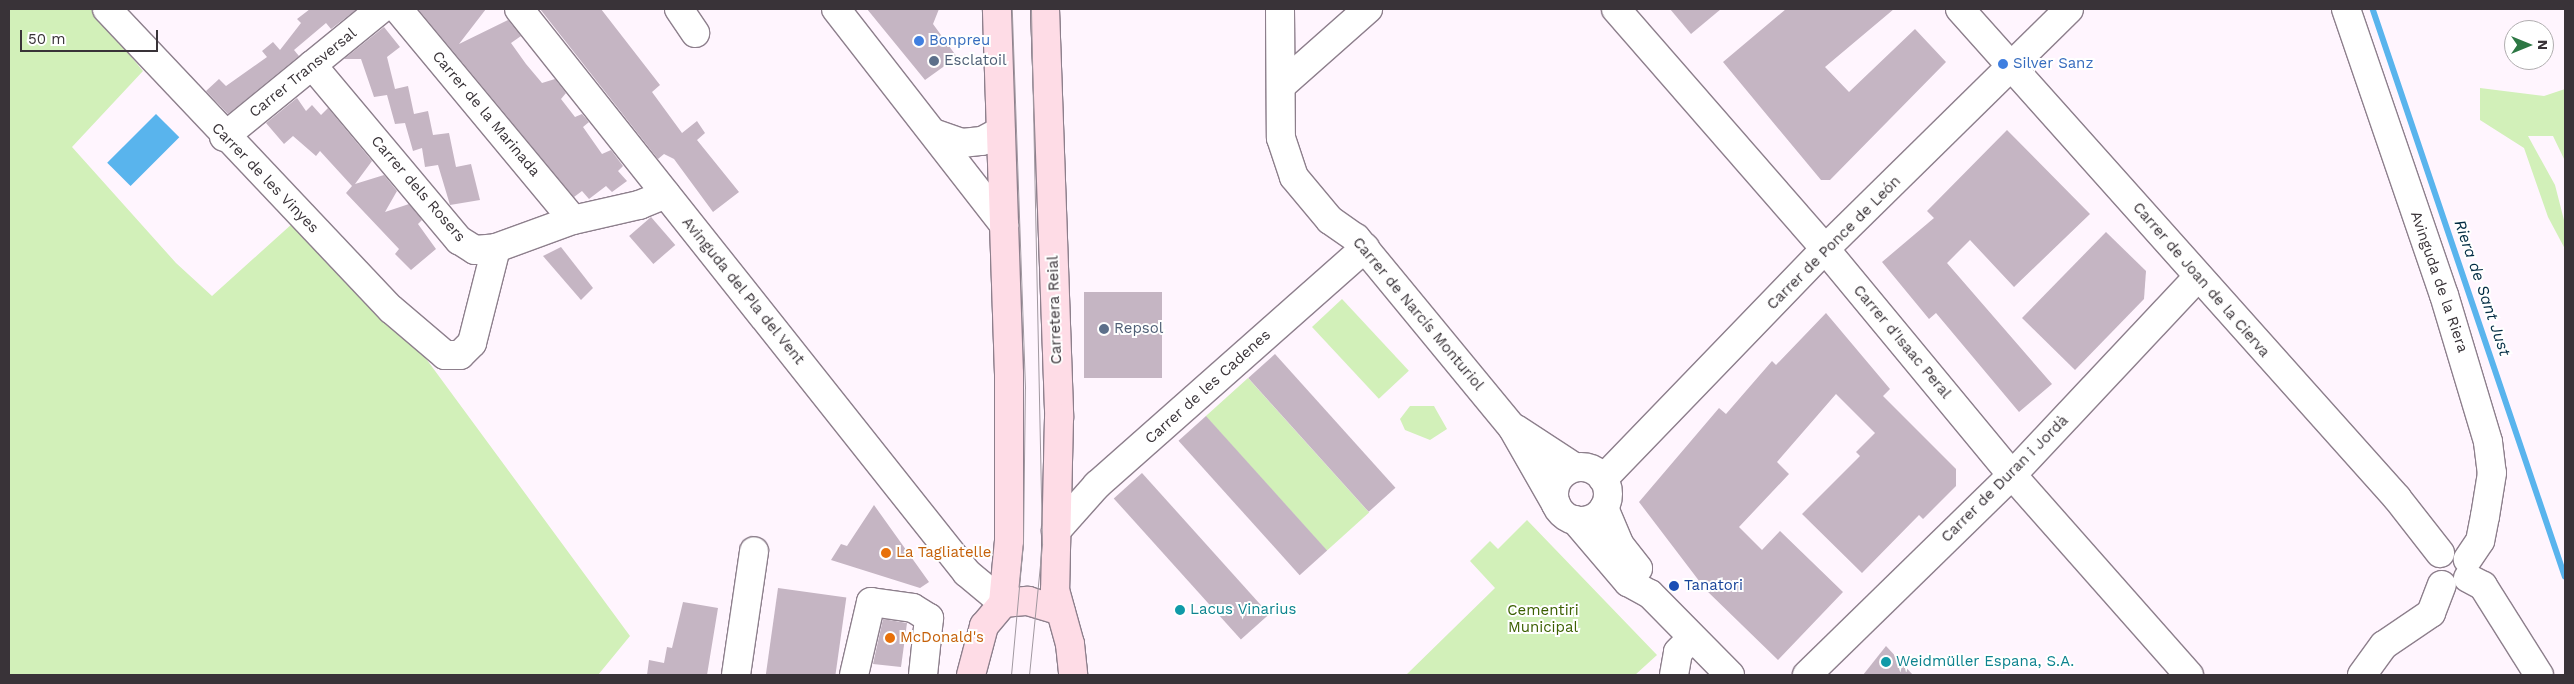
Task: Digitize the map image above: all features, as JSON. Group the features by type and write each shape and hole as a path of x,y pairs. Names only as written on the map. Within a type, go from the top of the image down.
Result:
{"main road":[{"path":"971,675 984,626 1003,603 1008,561 1004,225 997,9"},
{"name":"Carretera Reial","path":"1045,9 1058,418 1056,531 1060,611 1070,644 1073,675"},
{"path":"1003,603 1028,600 1060,611"}],"street":[{"name":"Carrer de les Vinyes","path":"107,9 224,136 427,344 445,355 460,355 472,342 496,248"},
{"name":"Carrer Transversal","path":"224,136 381,9"},
{"name":"Carrer de la Marinada","path":"398,9 573,220"},
{"name":"Avinguda del Pla del Vent","path":"520,9 974,577 1003,603"},
{"path":"679,9 695,33"},
{"path":"836,9 936,134 1004,225"},
{"name":"Carrer de Narcís Monturiol","path":"1280,9 1281,138 1294,176 1330,220 1365,248 1512,427 1566,512 1628,582 1650,594 1691,639 1730,675"},
{"path":"1282,85 1368,9"},
{"name":"Carrer d'Isaac Peral","path":"1616,9 1825,249 2012,475 2188,675"},
{"name":"Carrer de Joan de la Cierva","path":"1960,9 2014,66 2198,277 2397,498 2440,553 2433,570 2459,574"},
{"name":"Carrer de Ponce de León","path":"1602,479 1825,249 2014,66 2069,9"},
{"name":"Avinguda de la Riera","path":"2346,9 2456,332 2488,442 2492,473 2480,541 2459,574 2431,613 2384,645 2362,675"},
{"name":"Carrer dels Rosers","path":"312,65 459,240 475,250 496,248 573,220 639,205 666,194"},
{"path":"936,134 962,143 982,141 1002,131"},
{"name":"Carrer de les Cadenes","path":"1056,531 1097,485 1365,248"},
{"name":"Carrer de Duran i Jordà","path":"1807,675 2012,475 2198,277"},
{"path":"1512,427 1574,467"},
{"path":"1582,466 1602,479 1609,492 1604,508 1591,519 1566,512 1555,486 1574,467 1582,466"},
{"name":"Carrer de Narcís Monturiol","path":"1604,508 1619,544 1642,572 1650,594"},
{"path":"736,675 754,551"},
{"path":"974,577 995,576 1008,561"},
{"path":"2459,574 2483,586 2539,675"},
{"name":"Avinguda del Pla del Vent","path":"974,577 984,626"},
{"path":"854,675 871,602 913,608 929,618 923,675"},
{"path":"1674,675 1678,652 1691,639"}],"green space":[{"path":"9,9 92,9 143,71 72,147 176,263 212,296 293,223 416,345 630,636 598,675 9,675"},
{"path":"2480,88 2544,96 2565,89 2565,161 2553,136 2528,136 2555,185 2565,224 2565,249 2548,217 2524,148 2480,120"},
{"path":"1342,299 1409,371 1379,399 1312,327"},
{"path":"1248,378 1369,513 1327,551 1206,416"},
{"path":"1410,406 1434,406 1447,429 1430,440 1405,430 1400,419"},
{"name":"Cementiri Municipal","path":"1527,520 1657,655 1635,675 1406,675 1495,588 1470,561 1490,541 1498,549"}],"water":[{"path":"156,114 179,137 131,186 107,163"}],"building":[{"path":"310,9 357,9 331,29 326,23 294,50 299,56 228,114 206,91 219,79 226,86 267,57 262,51 273,42 280,50 301,23 297,19"},
{"path":"418,9 486,9 459,44 508,20 521,36 511,43 526,64 542,83 555,79 566,93 561,99 575,117 582,114 589,122 583,127 602,154 611,150 623,166 618,171 627,181 612,192 606,186 589,199 582,191 574,197"},
{"path":"540,9 601,9 660,85 652,92 682,133 697,121 705,133 697,140 739,192 713,212 674,159 664,154 658,159"},
{"name":"Bonpreu","path":"867,9 939,9 933,24 957,57 925,80"},
{"path":"1670,9 1721,9 1691,34"},
{"path":"1786,9 1894,9 1825,67 1849,92 1915,29 1946,62 1830,180 1821,180 1723,62"},
{"path":"384,27 400,47 387,57 395,89 408,86 414,114 428,111 433,135 449,133 456,167 471,164 480,200 450,205 438,165 425,167 422,148 413,151 405,123 395,124 387,95 374,97 361,59 344,59"},
{"path":"297,98 306,111 312,105 321,115 328,108 372,161 355,184 384,175 397,191 385,212 409,204 422,220 418,224 436,249 411,270 395,254 399,249 346,193 352,186 320,151 316,156 293,136 284,144 266,123"},
{"path":"2007,130 2090,214 2014,287 1970,240 1947,263 2052,384 2019,412 1936,313 1929,319 1882,262 1934,218 1927,211"},
{"path":"651,217 675,245 653,264 629,236"},
{"path":"2106,232 2146,271 2144,299 2075,370 2022,318"},
{"path":"561,247 593,288 581,300 543,256"},
{"path":"1084,292 1162,292 1162,378 1084,378"},
{"path":"1826,313 1890,389 1883,396 1956,469 1956,486 1923,519 1919,515 1862,573 1802,514 1860,456 1856,452 1875,433 1836,394 1777,462 1789,474 1739,527 1762,550 1780,531 1843,592 1778,660 1706,590 1639,502 1719,408 1726,414 1772,361 1776,365"},
{"path":"1275,354 1395,488 1369,512 1248,378"},
{"path":"1206,416 1327,551 1300,575 1179,441"},
{"path":"1142,473 1269,614 1241,640 1114,498"},
{"path":"874,505 929,582 920,588 831,560 841,544 847,546"},
{"path":"778,588 846,598 835,675 766,675"},
{"path":"683,602 718,608 707,675 647,675 649,660 664,663 667,647 672,648"},
{"name":"McDonald's","path":"883,619 907,623 901,667 873,664"},
{"name":"Weidmüller Espana, S.A.","path":"1886,646 1913,675 1863,675"}],"waterway":[{"name":"Riera de Sant Just","path":"2373,9 2565,576"}],"tram line":[{"path":"1011,675 1023,543 1025,388 1012,9"},
{"path":"1029,675 1042,544 1031,9"}],"place":[{"name":"Bonpreu","path":"919,41"},
{"name":"Esclatoil","path":"934,61"},
{"name":"Silver Sanz","path":"2003,64"},
{"name":"Repsol","path":"1104,329"},
{"name":"La Tagliatelle","path":"886,553"},
{"name":"Tanatori","path":"1674,586"},
{"name":"Lacus Vinarius","path":"1180,610"},
{"name":"McDonald's","path":"890,638"},
{"name":"Weidmüller Espana, S.A.","path":"1886,662"}]}
